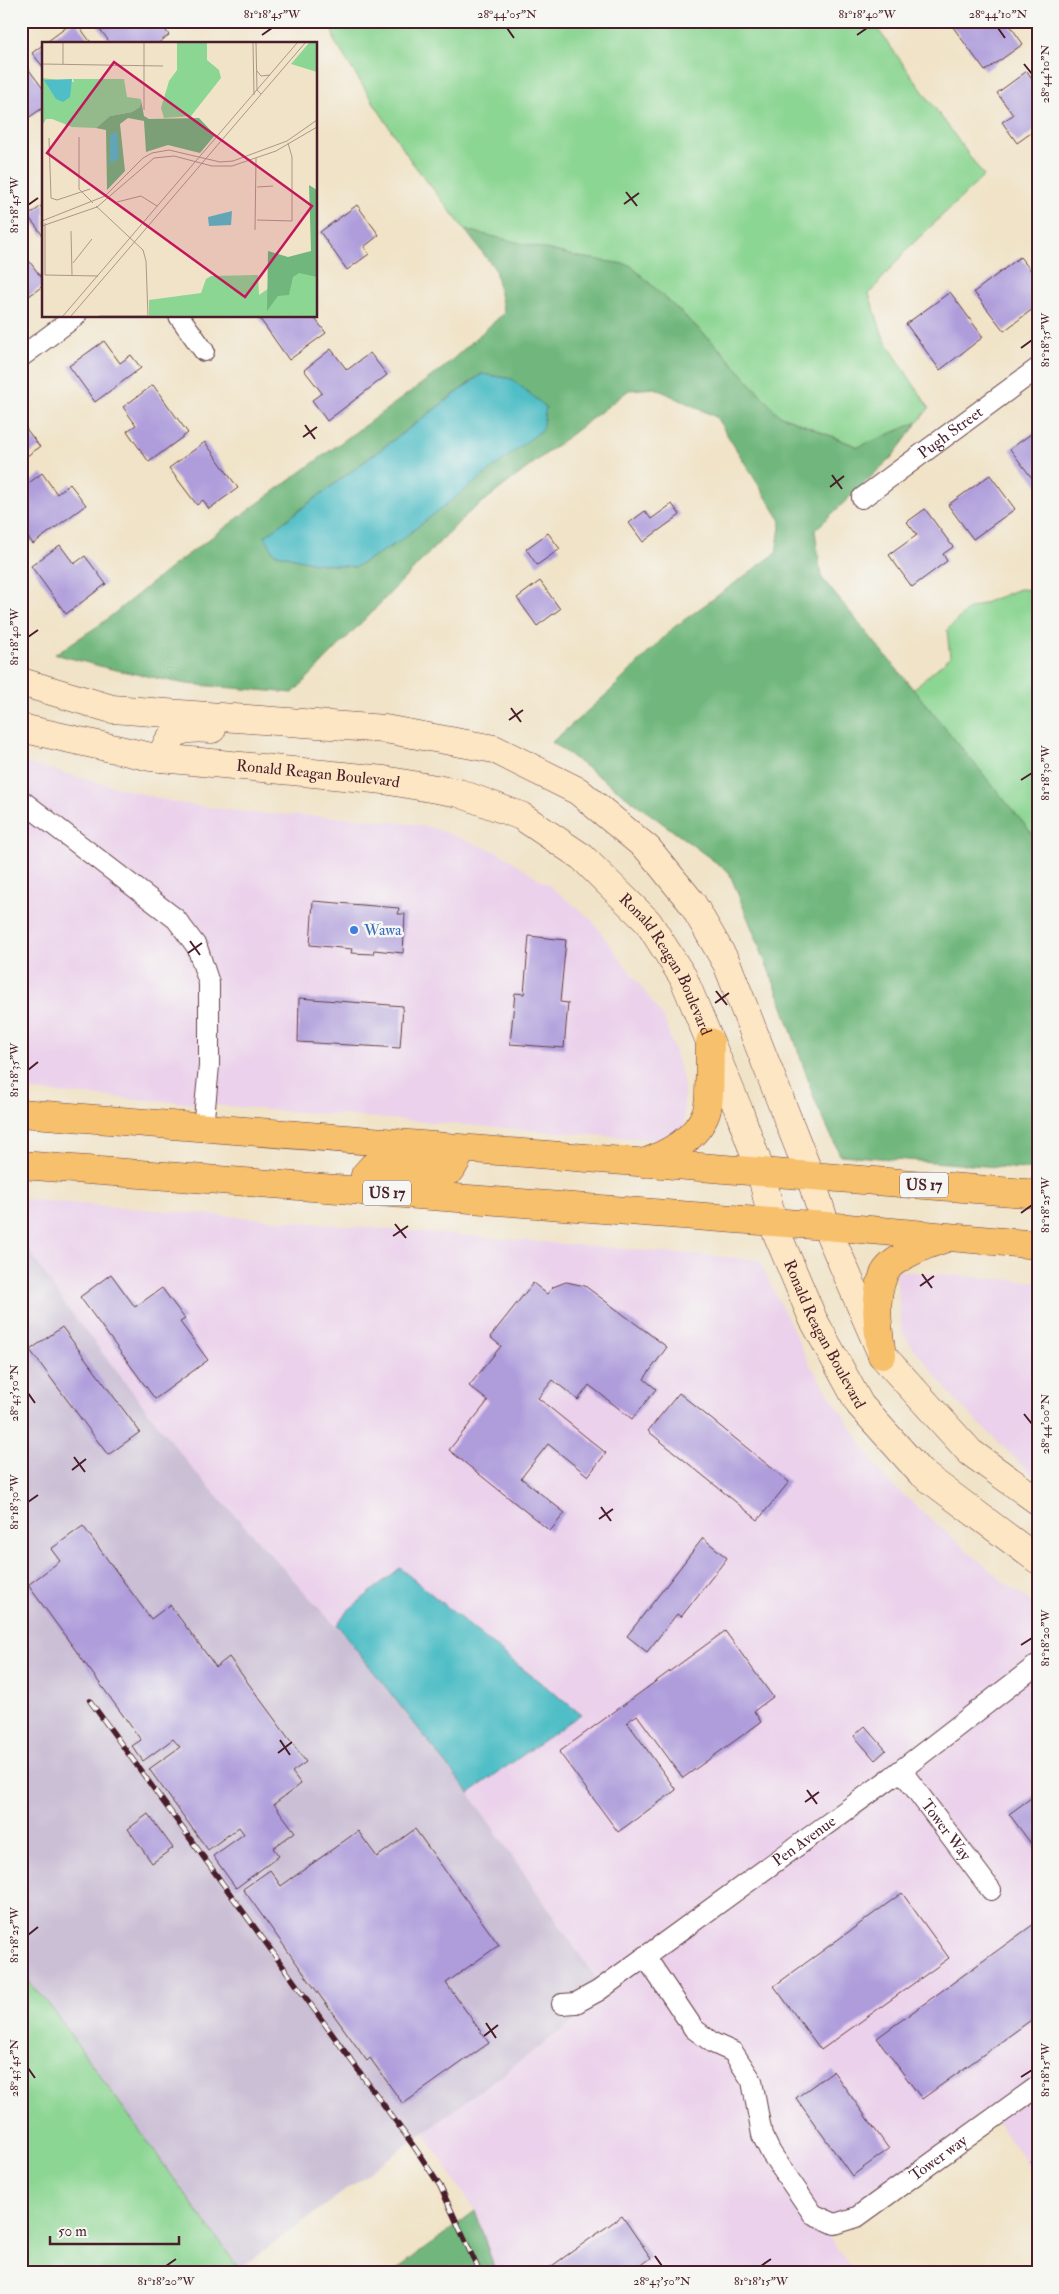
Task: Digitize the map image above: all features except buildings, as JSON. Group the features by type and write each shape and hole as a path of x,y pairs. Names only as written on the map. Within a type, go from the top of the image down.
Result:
{"main road":[{"path":"21,682 112,709 386,730 494,749 578,791 648,850 692,903 727,964 810,1176 826,1226 882,1355 970,1452 1038,1501"},
{"path":"162,758 168,739 175,733 190,729 272,730 313,724"},
{"name":"Ronald Reagan Boulevard","path":"21,728 162,758 384,780 459,793 521,816 582,857 648,922 683,977 739,1111 761,1172 773,1224 813,1319 860,1406 920,1472 1038,1560"},
{"path":"644,1163 668,1153 684,1142 707,1112 710,1042"},
{"name":"US 17","path":"21,1113 1038,1194"},
{"path":"362,1192 365,1175 372,1167 444,1173 451,1170 463,1149"},
{"name":"US 17","path":"21,1165 773,1224 826,1226 1038,1245"},
{"path":"882,1355 876,1310 884,1272 923,1246 949,1237"}],"street":[{"path":"21,356 73,318"},
{"path":"180,318 204,351"},
{"name":"Pugh Street","path":"862,498 1038,368"},
{"path":"21,800 176,919 197,947 209,982 209,1066 203,1128"},
{"name":"Pen Avenue","path":"562,2004 576,2003 598,1991 900,1770 1038,1664"},
{"name":"Tower Way","path":"900,1770 990,1890"},
{"name":"Tower way","path":"645,1956 694,2029 713,2043 732,2052 752,2081 762,2135 771,2153 812,2214 835,2224 857,2217 1038,2086"}],"shaded area":[{"path":"21,762 177,803 253,813 371,819 430,827 500,853 550,886 591,919 664,1018 684,1083 684,1129 670,1141 21,1090"},
{"path":"21,1199 759,1260 810,1365 886,1480 1006,1584 1038,1607 1038,2179 993,2116 828,2235 855,2273 496,2273 475,2211 423,2132 608,1996 469,1793 581,1714 505,1655 400,1568 338,1625 359,1652 191,1467 66,1306 21,1238"},
{"path":"21,1238 66,1306 191,1467 359,1652 437,1750 469,1793 608,1996 239,2269 47,2002 21,1973"},
{"path":"900,1271 1038,1282 1038,1478 1030,1473 954,1399 902,1333 896,1274"}],"green space":[{"path":"330,21 872,21 984,176 908,248 869,294 884,339 929,408 918,422 859,447 779,415 718,347 630,265 579,257 465,230 411,161 335,42"},
{"path":"465,230 579,257 630,265 718,347 779,415 858,447 918,422 892,457 815,530 821,577 1038,841 1038,1170 840,1155 816,1103 780,998 729,872 552,742 608,693 673,628 776,553 781,521 716,417 655,388 629,390 466,515 293,693 186,684 107,668 55,654 101,624 175,564 443,368 504,313 495,269","holes":["481,374 512,379 542,430 397,543 355,567 315,563 274,553 265,536"]},
{"path":"1019,589 1038,590 1038,841 913,689 950,657 947,630 967,610"},
{"path":"21,1973 47,2002 239,2269 234,2273 21,2273"},
{"path":"475,2211 496,2273 392,2273"}],"water":[{"path":"482,374 512,379 546,407 542,430 397,543 355,567 315,563 274,553 265,536"},
{"path":"400,1568 505,1655 581,1714 469,1793 337,1625 346,1612"}],"railway":[{"path":"90,1701 415,2148 440,2186 480,2273"}],"place":[{"name":"Wawa","path":"354,930"}]}
